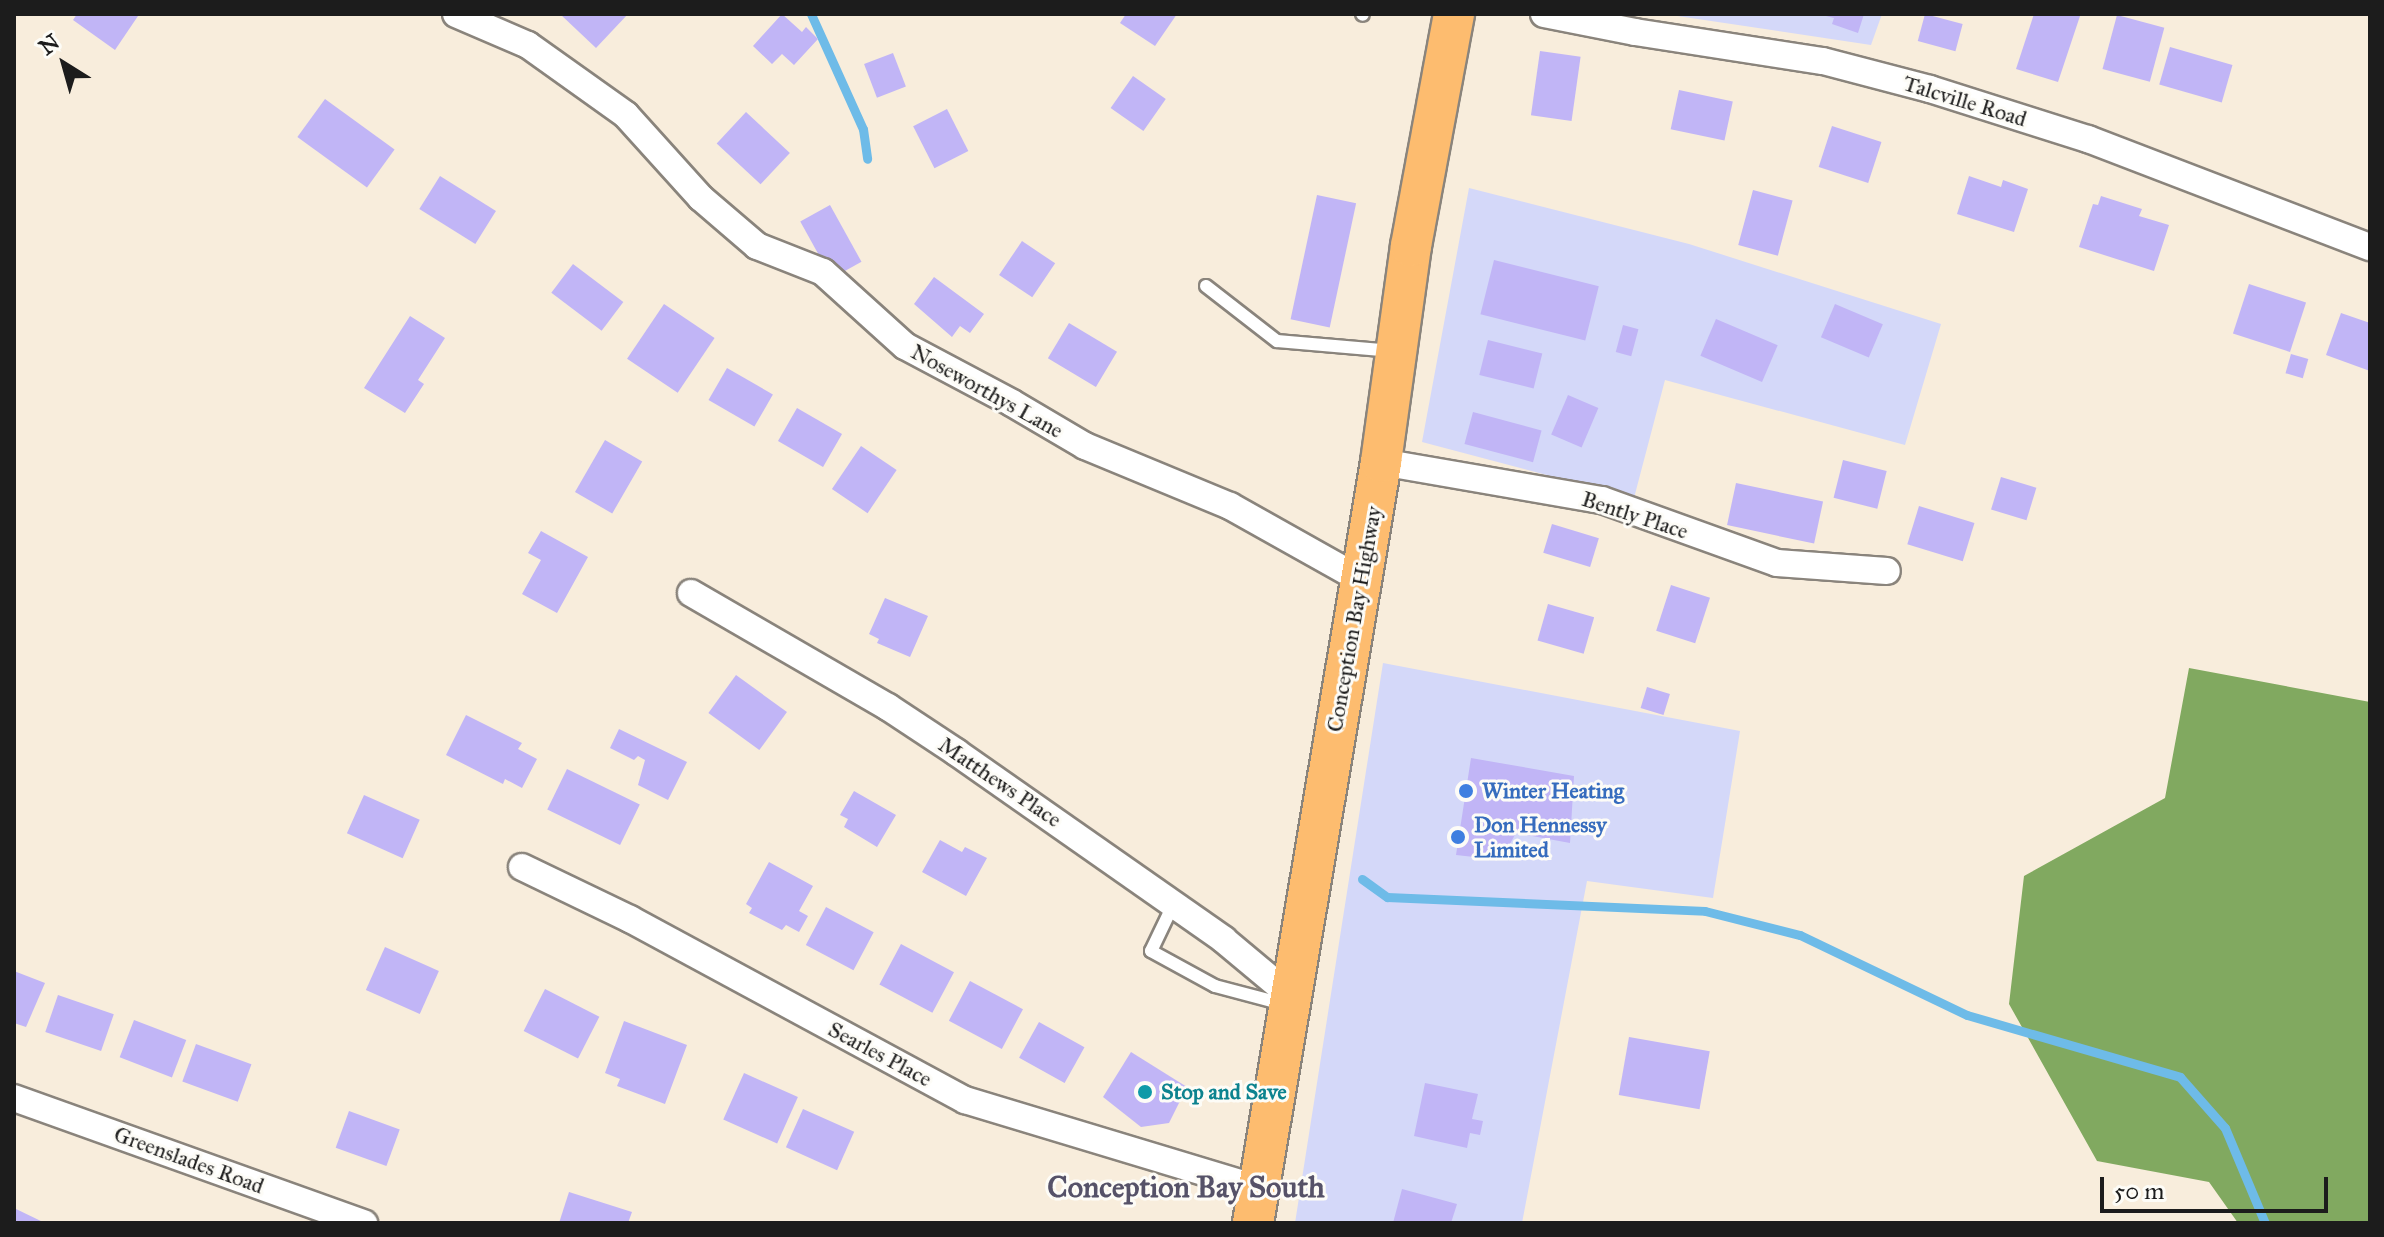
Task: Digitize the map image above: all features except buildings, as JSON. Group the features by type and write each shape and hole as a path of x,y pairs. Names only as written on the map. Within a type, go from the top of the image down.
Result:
{"main road":[{"name":"Conception Bay Highway","path":"1256,1206 1454,14"}],"street":[{"name":"Noseworthys Lane","path":"456,14 528,45 626,115 701,198 757,246 823,272 905,346 1085,446 1230,506 1360,579"},
{"name":"Talcville Road","path":"1544,14 1635,32 1823,61 1930,89 2088,139 2370,247"},
{"name":"Bently Place","path":"1381,462 1602,500 1777,563 1887,571"},
{"name":"Matthews Place","path":"691,593 888,707 1174,903 1290,1001"},
{"name":"Searles Place","path":"522,867 630,919 965,1100 1256,1206"},
{"name":"Greenslades Road","path":"14,1098 364,1223"}],"lane":[{"path":"1206,286 1277,341 1396,351"},
{"path":"1174,903 1151,951 1215,986 1290,1001"}],"shaded area":[{"path":"1664,14 1882,14 1871,45"},
{"path":"1469,188 1689,244 1941,324 1905,445 1665,380 1634,498 1422,442"},
{"path":"1383,663 1740,731 1713,898 1587,881 1522,1223 1295,1223"}],"green space":[{"path":"2189,668 2370,702 2370,1223 2238,1223 2209,1182 2097,1161 2009,1004 2024,876 2165,798"}],"waterway":[{"path":"811,14 863,129 867,159"},
{"path":"1362,879 1387,897 1705,911 1800,935 1967,1015 2180,1077 2225,1128 2265,1223"}],"place":[{"name":"Winter Heating","path":"1466,791"},
{"name":"Don Hennessy Limited","path":"1458,837"},
{"name":"Stop and Save","path":"1145,1092"}],"district":[{"name":"Conception Bay South","path":"1186,1187"}]}
